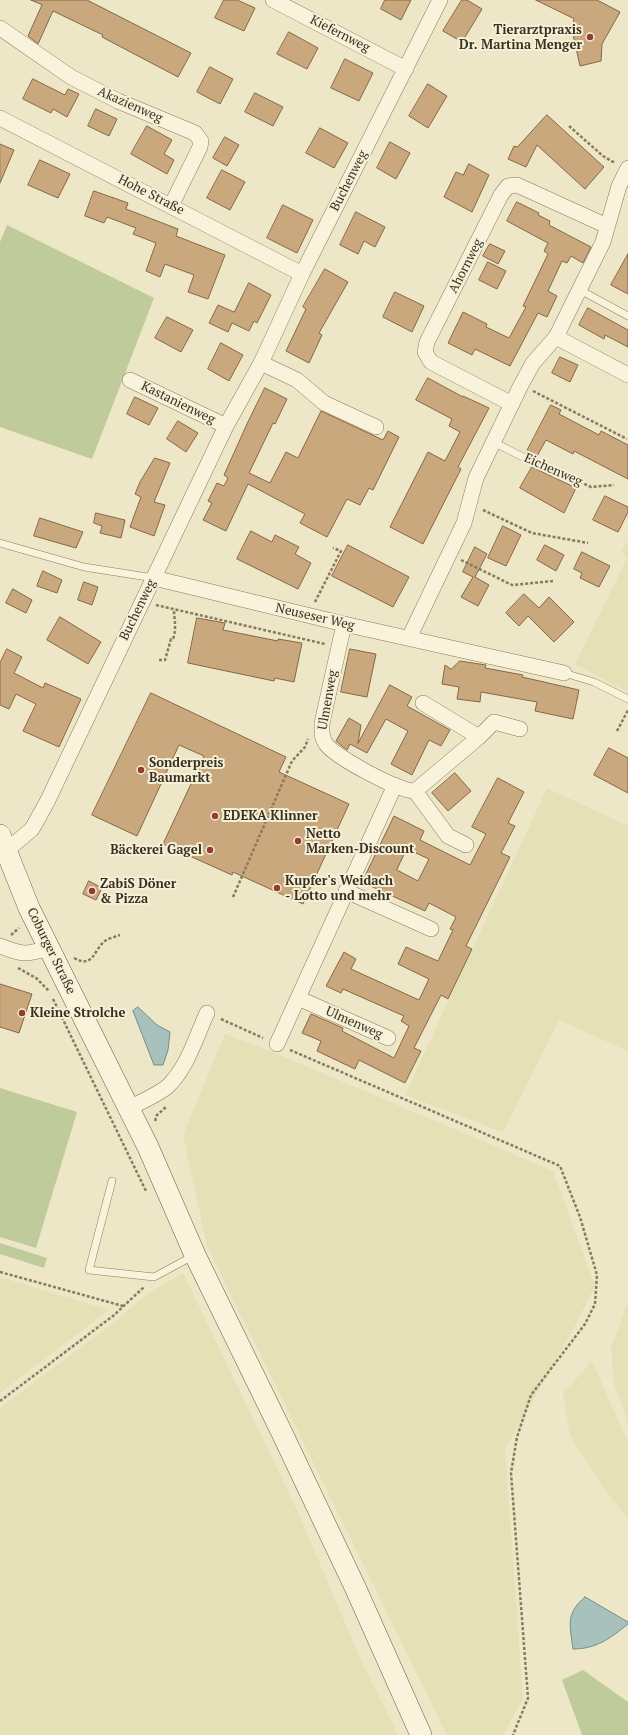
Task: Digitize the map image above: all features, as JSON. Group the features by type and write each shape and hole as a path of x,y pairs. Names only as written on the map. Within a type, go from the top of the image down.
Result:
{"main road":[{"name":"Coburger Straße","path":"3,843 29,908 148,1147 195,1255 355,1587 421,1735"}],"street":[{"name":"Kiefernweg","path":"273,0 406,68"},
{"name":"Buchenweg","path":"3,843 32,829 48,802 226,426 261,363 302,274 440,0"},
{"name":"Akazienweg","path":"0,28 72,77 118,101 195,132 201,141 200,147 171,206"},
{"name":"Hohe Straße","path":"0,118 302,274"},
{"path":"410,638 464,523 476,478 493,442 533,363 556,336 603,242 606,226 619,186 628,169"},
{"name":"Ahornweg","path":"512,404 431,362 425,352 427,342 501,195 508,186 517,185 606,226"},
{"path":"556,336 628,375"},
{"path":"261,363 297,380 324,403 376,427"},
{"name":"Kastanienweg","path":"130,380 226,426"},
{"name":"Neuseser Weg","path":"154,578 344,624 564,673"},
{"name":"Ulmenweg","path":"344,624 322,723 322,736 329,748 348,762 405,790 415,791"},
{"path":"423,703 479,738"},
{"path":"466,845 448,836 415,791 479,738 494,722 520,729"},
{"path":"277,1044 395,785"},
{"path":"346,891 431,929"},
{"path":"5,941 21,954 28,954 49,948"},
{"name":"Ulmenweg","path":"298,998 388,1038"},
{"path":"128,1108 158,1093 170,1083 184,1063 207,1013"}],"lane":[{"path":"580,290 628,316"},
{"name":"Eichenweg","path":"493,442 539,465"},
{"name":"Neuseser Weg","path":"0,543 84,567 154,578"},
{"name":"Neuseser Weg","path":"564,673 594,682 628,699"},
{"path":"112,1181 89,1270 154,1277 195,1255"}],"path":[{"path":"569,126 603,156 628,169"},
{"path":"521,385 627,439"},
{"name":"Eichenweg","path":"539,465 543,464 591,487 614,485"},
{"path":"470,504 532,533 588,543"},
{"path":"309,615 341,551 333,548"},
{"path":"450,555 512,585 554,581"},
{"path":"142,602 338,647"},
{"path":"159,660 164,660 171,639 173,639 176,628 174,621 174,609"},
{"path":"617,731 628,709"},
{"path":"233,897 292,761 305,747 310,731 322,723"},
{"path":"5,941 15,933 21,925 20,911 29,908"},
{"path":"69,955 80,961 85,961 94,957 105,941 120,935"},
{"path":"207,1013 560,1166 580,1217 597,1275 595,1304 585,1324 532,1395 517,1437 511,1473 528,1698 513,1735"},
{"path":"156,1128 155,1121 157,1116 169,1104"},
{"path":"0,1272 124,1307"},
{"path":"0,1401 124,1307 154,1277"}],"shaded area":[{"path":"628,540 628,692 575,664 627,558 622,551"},
{"path":"547,788 628,826 628,1051 559,1020 503,1132 405,1095"},
{"path":"225,1034 280,1055 553,1171 595,1286 572,1332 505,1449 523,1699 503,1735 447,1735 207,1246 183,1135"},
{"path":"183,1273 297,1510 363,1665 398,1735 0,1735 0,1408 116,1321 147,1294"},
{"path":"0,1277 109,1310 0,1393"},
{"path":"628,1301 628,1421 614,1384 611,1349"},
{"path":"592,1361 628,1443 628,1519 601,1484 570,1435 563,1394"}],"green space":[{"path":"7,225 154,298 92,459 0,427 0,242"},
{"path":"0,1088 77,1112 36,1248 0,1237"},
{"path":"0,1243 47,1258 44,1268 0,1254"},
{"path":"583,1670 628,1702 628,1735 582,1735 562,1680"}],"water":[{"path":"138,1007 157,1025 170,1032 168,1050 163,1065 154,1065 133,1011"},
{"path":"585,1597 628,1622 628,1624 603,1642 589,1647 573,1649 570,1620 574,1609"}],"building":[{"path":"31,0 87,0 191,53 178,77 102,37 103,35 53,11 38,44 28,36 42,5"},
{"path":"224,0 237,0 255,8 244,31 215,18"},
{"path":"385,0 411,0 401,20 381,9"},
{"path":"462,0 467,0 482,9 462,42 443,31"},
{"name":"Tierarztpraxis Dr. Martina Menger","path":"536,0 597,0 620,12 602,44 601,61 580,66 572,30 574,19"},
{"path":"289,32 318,48 307,69 277,54"},
{"path":"345,59 373,73 359,101 331,88"},
{"path":"210,67 233,79 220,104 197,92"},
{"path":"33,79 65,95 68,89 79,94 67,117 53,109 51,113 23,99"},
{"path":"428,84 447,96 428,128 409,116"},
{"path":"255,93 283,107 273,126 245,112"},
{"path":"96,109 117,119 109,136 88,126"},
{"path":"547,115 604,167 585,189 537,145 526,167 508,159 514,146 517,147"},
{"path":"147,126 172,140 164,154 174,160 167,174 131,154"},
{"path":"320,128 348,143 334,168 306,153"},
{"path":"225,137 239,145 227,166 213,158"},
{"path":"390,142 410,153 396,179 377,168"},
{"path":"0,144 14,150 0,183"},
{"path":"40,160 70,174 58,198 28,185"},
{"path":"469,164 489,175 472,212 444,197 456,172 463,175"},
{"path":"222,170 245,182 230,210 207,198"},
{"path":"94,191 128,203 126,209 178,229 176,236 225,255 208,299 188,292 194,275 165,264 160,277 146,271 156,243 133,234 136,228 107,217 104,223 85,216"},
{"path":"517,202 539,213 538,215 550,221 549,225 591,247 583,263 571,256 567,263 562,261 548,291 557,296 547,317 538,313 510,366 475,349 472,355 448,343 463,312 487,324 486,327 509,338 526,307 523,306 548,254 544,251 548,243 507,221"},
{"path":"283,205 313,220 297,253 267,238"},
{"path":"356,212 385,227 375,247 364,241 358,254 340,245"},
{"path":"490,244 505,251 498,264 483,256"},
{"path":"628,254 628,294 611,285"},
{"path":"488,262 506,271 497,289 479,280"},
{"path":"325,269 348,282 319,333 322,335 309,363 286,351 306,309 303,307"},
{"path":"249,283 271,295 257,323 254,321 249,331 232,323 228,332 209,323 218,305 234,312"},
{"path":"395,292 424,306 412,332 383,317"},
{"path":"588,308 628,330 628,347 605,335 604,339 579,325"},
{"path":"167,317 193,330 181,352 155,338"},
{"path":"221,343 243,355 229,381 208,369"},
{"path":"560,357 578,365 570,382 552,373"},
{"path":"428,378 463,397 489,408 458,467 461,469 423,544 390,527 428,452 445,461 460,432 449,426 452,419 416,400"},
{"path":"265,388 287,399 275,424 273,423 249,473 270,483 286,452 298,458 321,411 383,440 388,431 399,437 373,490 369,488 360,505 347,499 327,537 300,523 305,514 248,484 226,531 203,520 212,503 208,501 217,483 224,486 228,478 224,475"},
{"path":"135,397 158,408 149,425 127,414"},
{"path":"551,405 561,410 559,414 599,435 601,431 628,445 628,479 574,451 573,454 546,440 536,458 526,453"},
{"path":"178,421 198,433 186,452 167,439"},
{"path":"155,458 170,463 154,502 165,505 154,536 130,527 141,497 135,494 140,482"},
{"path":"532,467 576,488 564,513 520,488"},
{"path":"605,496 628,507 628,512 618,532 593,520"},
{"path":"96,513 125,520 121,538 100,533 102,526 94,523"},
{"path":"40,518 83,532 76,548 34,536"},
{"path":"503,526 521,535 506,566 488,558"},
{"path":"251,531 272,542 275,535 299,547 295,554 311,563 298,589 237,559"},
{"path":"348,545 409,577 393,607 332,576"},
{"path":"545,545 564,555 556,571 537,560"},
{"path":"475,547 487,554 475,577 489,585 478,606 461,597 473,577 463,572"},
{"path":"582,552 610,566 599,587 580,578 582,573 574,569"},
{"path":"43,571 62,580 57,593 37,586"},
{"path":"84,582 98,587 92,605 78,600"},
{"path":"13,589 32,600 26,613 6,603"},
{"path":"524,594 539,608 549,597 574,622 554,642 528,616 519,626 506,613"},
{"path":"60,617 101,642 88,664 47,640"},
{"path":"197,618 225,623 223,630 278,641 278,639 302,643 294,682 275,678 274,681 188,663"},
{"path":"7,649 22,657 14,673 43,688 45,683 81,699 59,747 23,731 36,704 16,694 9,709 0,705 0,663"},
{"path":"350,649 376,654 367,697 341,692"},
{"path":"460,661 486,665 485,668 523,675 522,677 579,690 573,719 535,711 537,702 481,692 480,702 457,699 459,687 442,684 445,665 451,669"},
{"path":"390,685 412,697 407,706 450,730 441,746 429,740 412,775 391,764 408,731 386,719 367,753 350,744 347,750 336,741 349,718 361,725 358,743"},
{"path":"151,693 286,757 279,772 349,804 303,904 233,872 232,875 163,844 204,756 179,745 137,836 92,815"},
{"path":"609,748 628,758 628,793 594,775"},
{"path":"455,773 471,791 448,811 432,793"},
{"path":"498,778 524,792 508,823 515,826 501,853 510,857 466,946 472,949 448,999 441,995 414,1048 421,1051 405,1083 359,1060 355,1069 317,1051 321,1041 302,1033 311,1014 343,1028 342,1031 394,1058 409,1026 401,1021 404,1016 343,989 341,993 326,986 344,952 356,959 351,969 419,1000 429,979 398,964 406,947 438,961 453,930 450,929 456,917 429,903 425,911 362,882 394,816 424,831 420,840 470,865 486,834 472,827","holes":["407,849 429,859 418,881 397,870"]},
{"path":"89,881 102,888 96,900 83,894"},
{"path":"0,984 32,994 19,1033 0,1027"}],"place":[{"name":"Tierarztpraxis Dr. Martina Menger","path":"590,37"},
{"name":"Sonderpreis Baumarkt","path":"141,770"},
{"name":"EDEKA Klinner","path":"215,816"},
{"name":"Netto Marken-Discount","path":"298,841"},
{"name":"Bäckerei Gagel","path":"210,850"},
{"name":"Kupfer's Weidach - Lotto und mehr","path":"277,888"},
{"name":"ZabiS Döner & Pizza","path":"92,891"},
{"name":"Kleine Strolche","path":"22,1013"}]}
